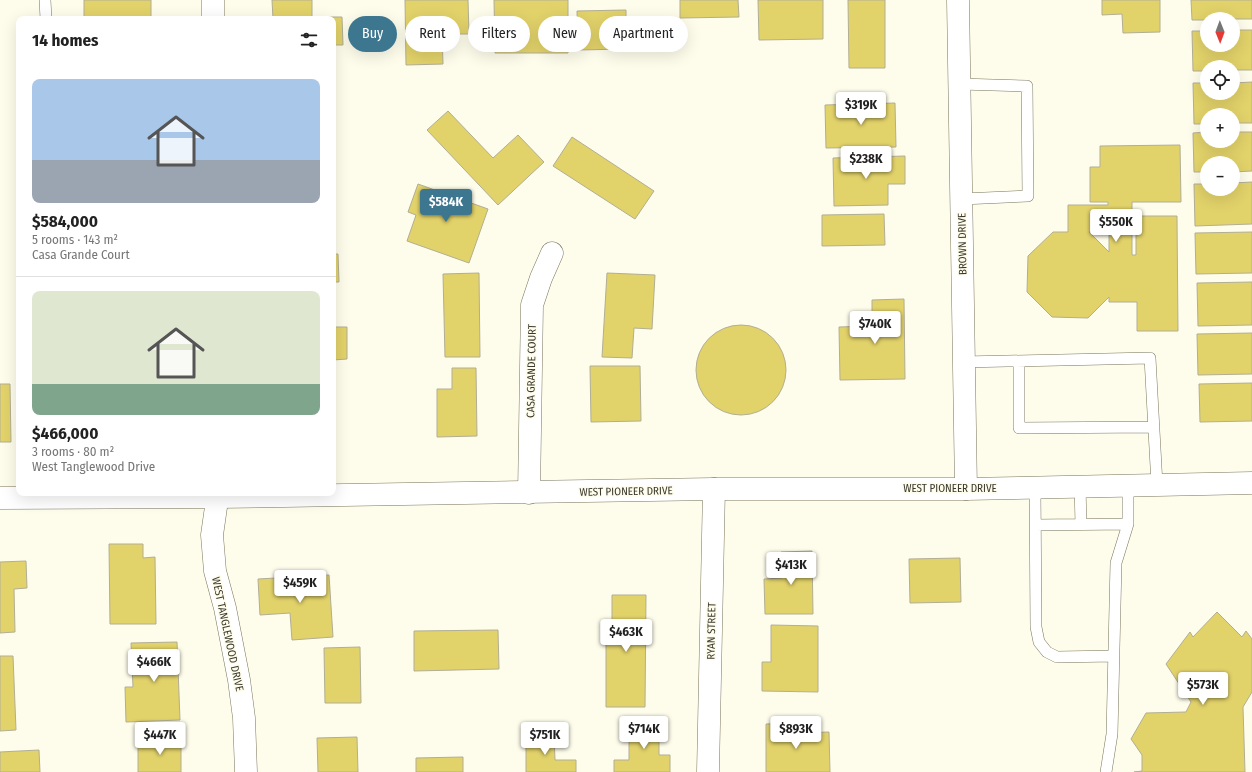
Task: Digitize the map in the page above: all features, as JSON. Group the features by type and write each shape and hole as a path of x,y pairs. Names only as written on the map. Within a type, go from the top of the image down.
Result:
{"street":[{"path":"213,0 213,16"},
{"name":"BROWN DRIVE","path":"958,0 966,489"},
{"name":"CASA GRANDE COURT","path":"529,493 532,305 541,278 552,253"},
{"name":"WEST PIONEER DRIVE","path":"336,494 966,489 1252,483"},
{"name":"RYAN STREET","path":"708,772 714,490"},
{"name":"WEST PIONEER DRIVE","path":"0,498 48,496"},
{"name":"WEST TANGLEWOOD DRIVE","path":"218,496 212,535 214,572 225,608 240,680 244,718 246,772"}],"lane":[{"path":"45,0 46,16"},
{"path":"960,84 1027,86 1028,196 962,199"},
{"path":"964,362 1150,358 1157,485"},
{"path":"1019,361 1019,428 1154,427"},
{"path":"1106,772 1112,734 1116,563 1128,524 1128,485"},
{"path":"1080,486 1081,524"},
{"path":"1035,487 1036,626 1039,642 1047,652 1057,657 1114,656"},
{"path":"1035,525 1128,524"}],"building":[{"path":"84,0 151,0 151,16 84,16"},
{"path":"272,0 312,0 312,16 273,16"},
{"path":"405,0 468,0 468,34 460,34 460,16 405,16"},
{"path":"494,0 568,0 568,16 538,16 538,52 568,53 495,53 530,52 530,16 494,16"},
{"path":"680,0 738,0 739,17 688,18 688,16 680,16"},
{"path":"758,0 823,0 823,39 759,40"},
{"path":"848,0 885,0 885,68 849,68"},
{"path":"1102,0 1160,0 1160,32 1123,33 1122,14 1102,15"},
{"path":"1191,0 1252,0 1252,19 1240,19 1240,12 1200,12 1200,20 1192,20"},
{"path":"626,10 626,16 599,16 599,50 591,50 591,16 577,16 577,11"},
{"path":"336,17 342,17 343,45 336,45"},
{"path":"1240,30 1252,30 1252,70 1240,70 1240,60 1200,60 1200,71 1193,71 1192,31 1200,31 1200,52 1240,52"},
{"path":"406,52 443,52 443,64 406,65"},
{"path":"1252,82 1252,123 1240,123 1240,108 1200,108 1200,124 1194,124 1193,83 1200,83 1200,100 1240,100 1240,83"},
{"path":"895,103 896,147 826,148 825,105"},
{"path":"448,111 493,158 518,135 544,162 498,205 427,130"},
{"path":"1200,132 1200,148 1240,148 1240,132 1252,132 1252,171 1240,172 1240,156 1200,156 1200,172 1194,172 1193,133"},
{"path":"572,137 654,191 635,219 553,166"},
{"path":"1180,145 1181,202 1132,202 1132,255 1136,255 1136,216 1177,216 1178,331 1137,331 1137,302 1109,302 1109,297 1088,318 1052,317 1027,292 1028,256 1053,232 1068,232 1068,205 1108,205 1108,202 1090,202 1090,167 1100,167 1100,146","holes":["1089,232 1109,232 1109,252"]},
{"path":"905,156 905,184 888,184 888,205 834,206 833,158"},
{"path":"1252,182 1252,224 1195,226 1194,184 1200,184 1200,196 1240,196 1240,183"},
{"path":"418,184 488,209 469,263 407,241 416,215 408,212"},
{"path":"884,214 885,245 822,246 822,215"},
{"path":"1252,232 1252,273 1196,274 1195,233"},
{"path":"336,254 338,254 339,282 336,282"},
{"path":"479,273 480,357 445,357 443,274"},
{"path":"607,273 655,275 652,329 634,328 632,358 602,357"},
{"path":"1252,282 1252,325 1198,326 1197,283"},
{"path":"904,299 905,379 840,380 839,327 872,326 872,300"},
{"path":"741,325 758,329 773,338 782,353 786,370 782,387 773,402 758,411 741,415 724,411 709,402 700,387 696,370 700,353 709,338 724,329"},
{"path":"336,327 347,327 347,359 336,360"},
{"path":"1252,333 1252,374 1198,375 1197,334"},
{"path":"590,366 640,366 641,421 591,422"},
{"path":"452,368 476,368 477,436 437,437 437,389 452,389"},
{"path":"1252,383 1252,421 1200,422 1199,384"},
{"path":"0,384 10,384 11,442 0,442"},
{"path":"109,544 143,544 143,558 155,557 156,624 110,624"},
{"path":"812,551 813,614 765,614 764,579 782,578 781,552"},
{"path":"960,558 961,602 910,603 909,559"},
{"path":"26,561 27,588 14,589 15,632 0,633 0,562"},
{"path":"329,575 333,637 292,640 290,613 260,615 258,579"},
{"path":"612,595 646,595 645,707 606,707 606,626 612,626"},
{"path":"1217,612 1242,637 1246,631 1252,639 1252,692 1243,707 1245,772 1134,772 1142,771 1142,755 1131,739 1146,713 1186,712 1191,702 1166,664 1190,632 1193,637"},
{"path":"771,625 818,626 818,692 762,691 762,662 771,662"},
{"path":"498,630 499,669 414,671 414,631"},
{"path":"177,642 180,720 126,722 125,687 133,687 131,643"},
{"path":"360,647 361,703 325,703 324,648"},
{"path":"0,656 13,656 16,730 0,731"},
{"path":"629,722 659,722 659,755 670,755 670,772 614,772 614,760 629,760"},
{"path":"801,723 801,733 829,732 830,772 766,772 766,724"},
{"path":"554,735 555,760 576,760 576,772 526,772 526,736"},
{"path":"357,737 358,772 318,772 317,738"},
{"path":"138,741 181,741 181,772 138,772"},
{"path":"39,750 40,772 0,772 0,752"},
{"path":"463,757 463,772 416,772 416,758"}]}
